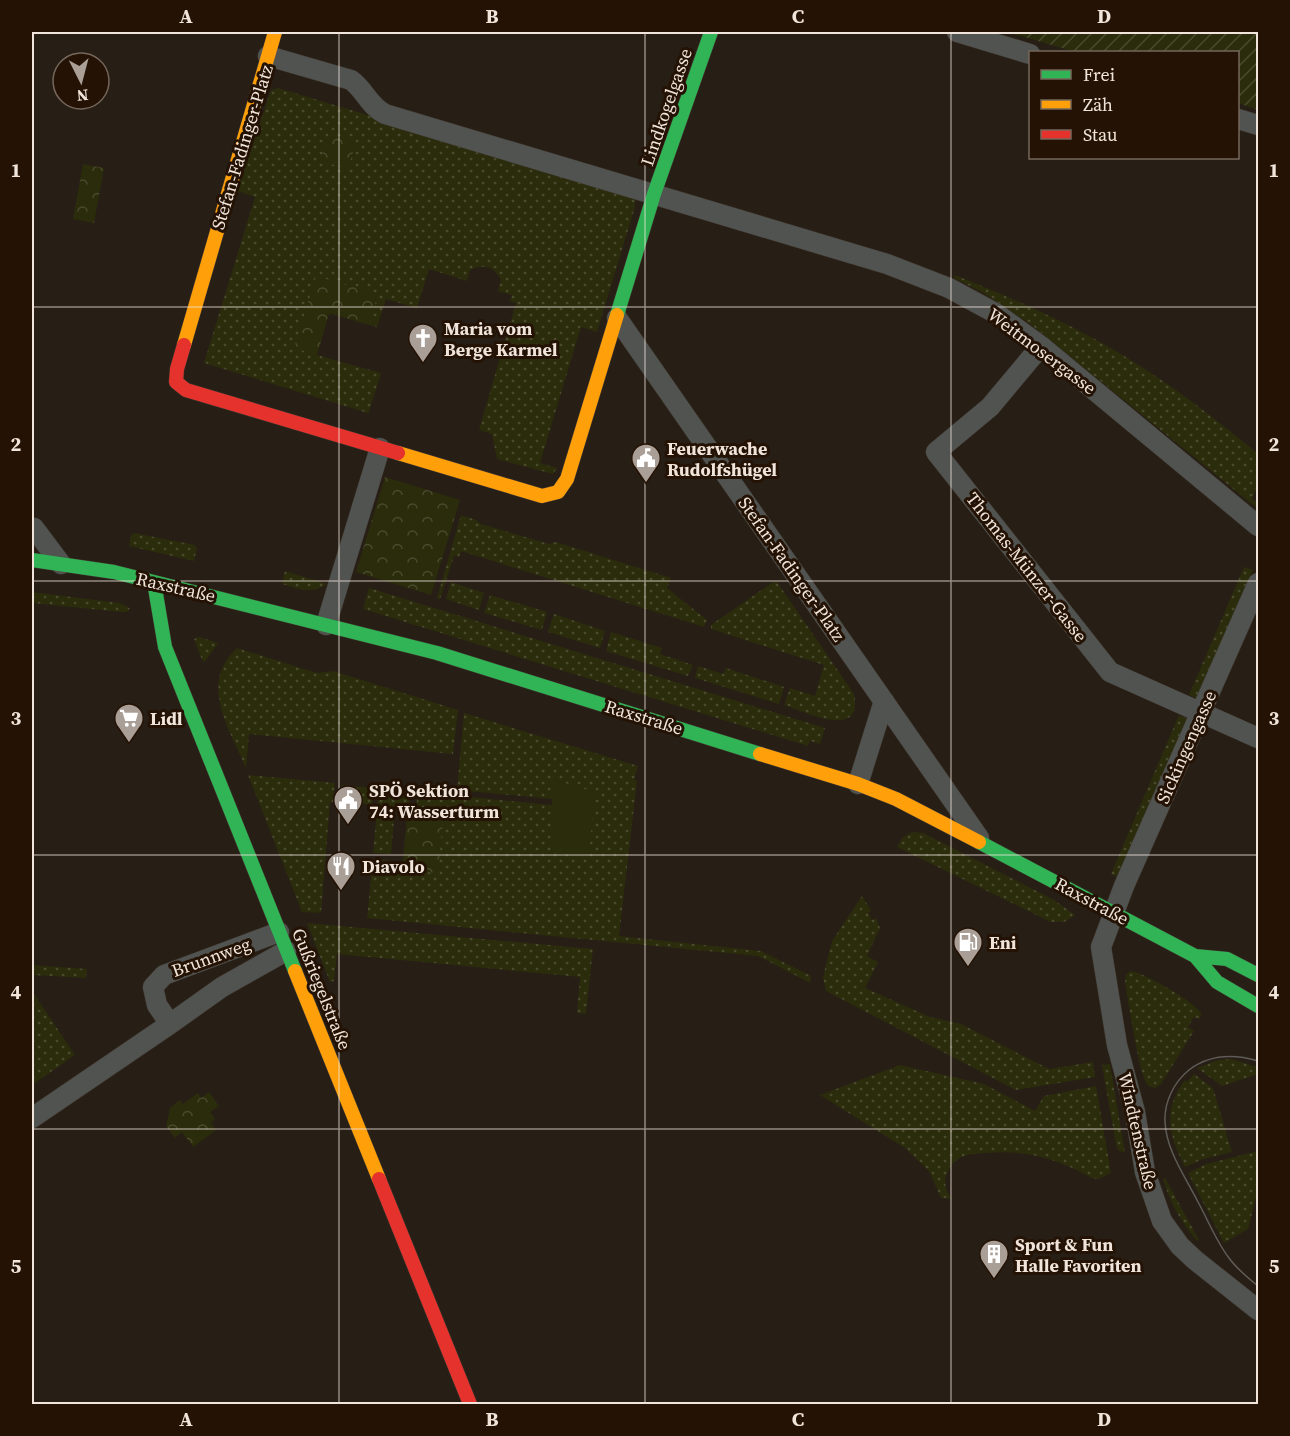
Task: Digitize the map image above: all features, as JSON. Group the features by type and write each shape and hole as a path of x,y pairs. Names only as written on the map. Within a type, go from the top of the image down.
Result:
{"street":[{"path":"267,56 272,32"},
{"name":"Lindkogelgasse","path":"654,194 711,32"},
{"path":"957,32 1029,54"},
{"name":"Stefan-Fadinger-Platz","path":"267,56 351,80 361,88 376,110 385,114 654,194 567,479 559,493 550,497 542,496 186,390 176,382 177,369 267,56"},
{"path":"1239,119 1258,126"},
{"name":"Weitmosergasse","path":"654,194 886,264 949,288 997,314 1041,346 1258,526"},
{"name":"Stefan-Fadinger-Platz","path":"617,318 982,843"},
{"name":"Thomas-Münzer-Gasse","path":"1041,346 990,407 936,452 1110,672 1258,738"},
{"path":"326,625 380,448"},
{"path":"32,528 61,564"},
{"name":"Raxstraße","path":"32,560 114,572 437,653 858,784 896,799 1196,956 1227,959 1258,975"},
{"name":"Gußriegelstraße","path":"154,582 165,647 470,1404"},
{"name":"Sickingengasse","path":"1114,912 1258,583"},
{"path":"858,784 884,701"},
{"name":"Windtenstraße","path":"1114,912 1101,947 1117,1045 1135,1112 1144,1172 1162,1221 1180,1246 1258,1310"},
{"name":"Brunnweg","path":"170,1024 157,1005 153,987 164,975 279,932"},
{"name":"Brunnweg","path":"32,1118 222,987 286,951"},
{"name":"Raxstraße","path":"1196,956 1217,982 1258,1006"}],"green space":[{"path":"1008,32 1258,32 1258,110 1239,103 1239,51 1072,51"},
{"path":"278,88 629,194 635,200 635,207 597,332 581,327 540,463 557,468 553,474 497,459 492,434 479,430 516,303 510,301 512,295 498,291 501,280 492,269 480,267 470,270 467,281 429,269 417,308 386,299 377,327 329,313 317,355 381,373 365,424 368,413 204,363 255,197 237,191 271,90"},
{"path":"329,133 356,142 348,169 320,161"},
{"path":"83,164 104,168 94,223 73,219"},
{"path":"955,275 1022,303 1087,335 1146,370 1211,416 1258,454 1258,485 1252,499 1258,502 1258,509 1029,323 982,292 954,278"},
{"path":"316,276 378,294 369,325 329,313 317,355 294,348"},
{"path":"385,477 460,500 431,595 356,572"},
{"path":"461,515 481,524 549,544 556,542 671,578 667,588 707,620 704,627 461,551 459,557 454,556 440,599 437,598"},
{"path":"134,533 195,545 197,548 194,561 129,546 131,535"},
{"path":"1244,567 1253,570 1198,699 1189,695"},
{"path":"285,571 327,584 310,590 282,584"},
{"path":"451,582 484,593 479,610 446,599"},
{"path":"773,582 777,582 854,694 855,708 850,717 831,720 784,705 790,688 815,696 824,665 711,629 711,625"},
{"path":"369,588 825,728 820,744 810,741 808,746 363,609"},
{"path":"32,592 119,603 130,608 127,612 121,612 32,603"},
{"path":"490,595 547,612 542,630 484,613"},
{"path":"554,614 605,631 600,648 548,632"},
{"path":"611,632 662,648 660,654 693,665 688,676 606,651"},
{"path":"199,637 218,643 205,662 202,660 194,639"},
{"path":"237,648 317,673 333,671 458,710 453,754 249,734 246,768 226,723 218,691 220,676 226,662"},
{"path":"698,666 723,674 726,668 784,687 779,704 695,678"},
{"path":"464,713 638,766 634,780 637,781 619,936 761,951 811,976 810,983 758,956 367,918 373,859 402,862 402,869 444,810 416,807 418,792 552,805 552,799 457,790"},
{"path":"1179,715 1188,719 1120,878 1111,874"},
{"path":"248,775 335,783 333,802 330,802 321,913 302,912"},
{"path":"552,779 594,792 589,859 571,857 552,844"},
{"path":"341,785 374,788 372,805 339,801"},
{"path":"379,788 411,791 408,809 395,808 391,854 373,853"},
{"path":"408,806 444,810 438,873 402,870"},
{"path":"912,832 923,833 1054,900 1075,915 1064,922 1051,922 897,847 903,837"},
{"path":"862,896 871,910 868,913 872,920 876,918 880,928 867,956 878,962 865,988 930,1017 961,1024 1049,1069 1093,1062 1095,1077 1016,1090 826,991 823,977 832,941"},
{"path":"307,923 593,949 586,1014 577,1013 580,977 337,954 334,981 330,982"},
{"path":"32,965 87,969 86,978 32,975"},
{"path":"1130,971 1168,988 1201,1013 1200,1019 1194,1017 1188,1027 1194,1031 1161,1084 1155,1088 1150,1087 1144,1078 1137,1052 1125,982 1126,975"},
{"path":"32,991 75,1055 32,1085"},
{"path":"1231,1059 1258,1067 1258,1074 1222,1086 1197,1068 1218,1060"},
{"path":"1110,1064 1125,1153 1118,1150 1116,1144 1102,1065"},
{"path":"900,1065 984,1084 1035,1111 1044,1096 1096,1086 1111,1173 1098,1179 1054,1161 1027,1154 1000,1152 974,1154 964,1156 952,1164 945,1181 947,1192 952,1199 941,1198 929,1171 905,1148 820,1095"},
{"path":"1194,1074 1213,1088 1232,1152 1203,1159 1185,1167 1172,1134 1171,1112 1178,1091 1185,1080 1187,1082"},
{"path":"209,1092 219,1106 210,1112 215,1119 211,1123 216,1130 193,1147 182,1132 175,1138 166,1126 170,1108 180,1100 183,1104 198,1093 201,1098"},
{"path":"1258,1151 1258,1189 1248,1229 1224,1243 1188,1173 1206,1164"},
{"path":"1165,1178 1199,1240 1197,1241 1191,1234 1177,1212 1166,1188 1163,1179"}],"tram line":[{"path":"1258,1061 1240,1057 1222,1057 1197,1065 1189,1070 1175,1086 1168,1100 1165,1115 1166,1132 1173,1153 1220,1245 1236,1266 1258,1286"}],"traffic: fast":[{"path":"617,315 654,194 711,32"},
{"path":"32,560 114,572 437,653 760,754"},
{"path":"154,582 165,647 295,971"},
{"path":"979,842 1195,956 1217,982 1258,1006"},
{"path":"1195,956 1227,959 1258,975"}],"traffic: slow":[{"path":"184,345 275,32"},
{"path":"398,453 542,496 558,492 567,479 617,315"},
{"path":"760,754 858,784 896,799 979,842"},
{"path":"295,971 379,1179"}],"traffic: jam":[{"path":"184,345 176,382 186,390 398,453"},
{"path":"379,1179 470,1404"}],"place":[{"name":"Maria vom Berge Karmel","path":"423,364"},
{"name":"Feuerwache Rudolfshügel","path":"646,484"},
{"name":"Lidl","path":"129,744"},
{"name":"SPÖ Sektion 74: Wasserturm","path":"348,826"},
{"name":"Diavolo","path":"341,892"},
{"name":"Eni","path":"968,968"},
{"name":"Sport & Fun Halle Favoriten","path":"994,1280"}]}
